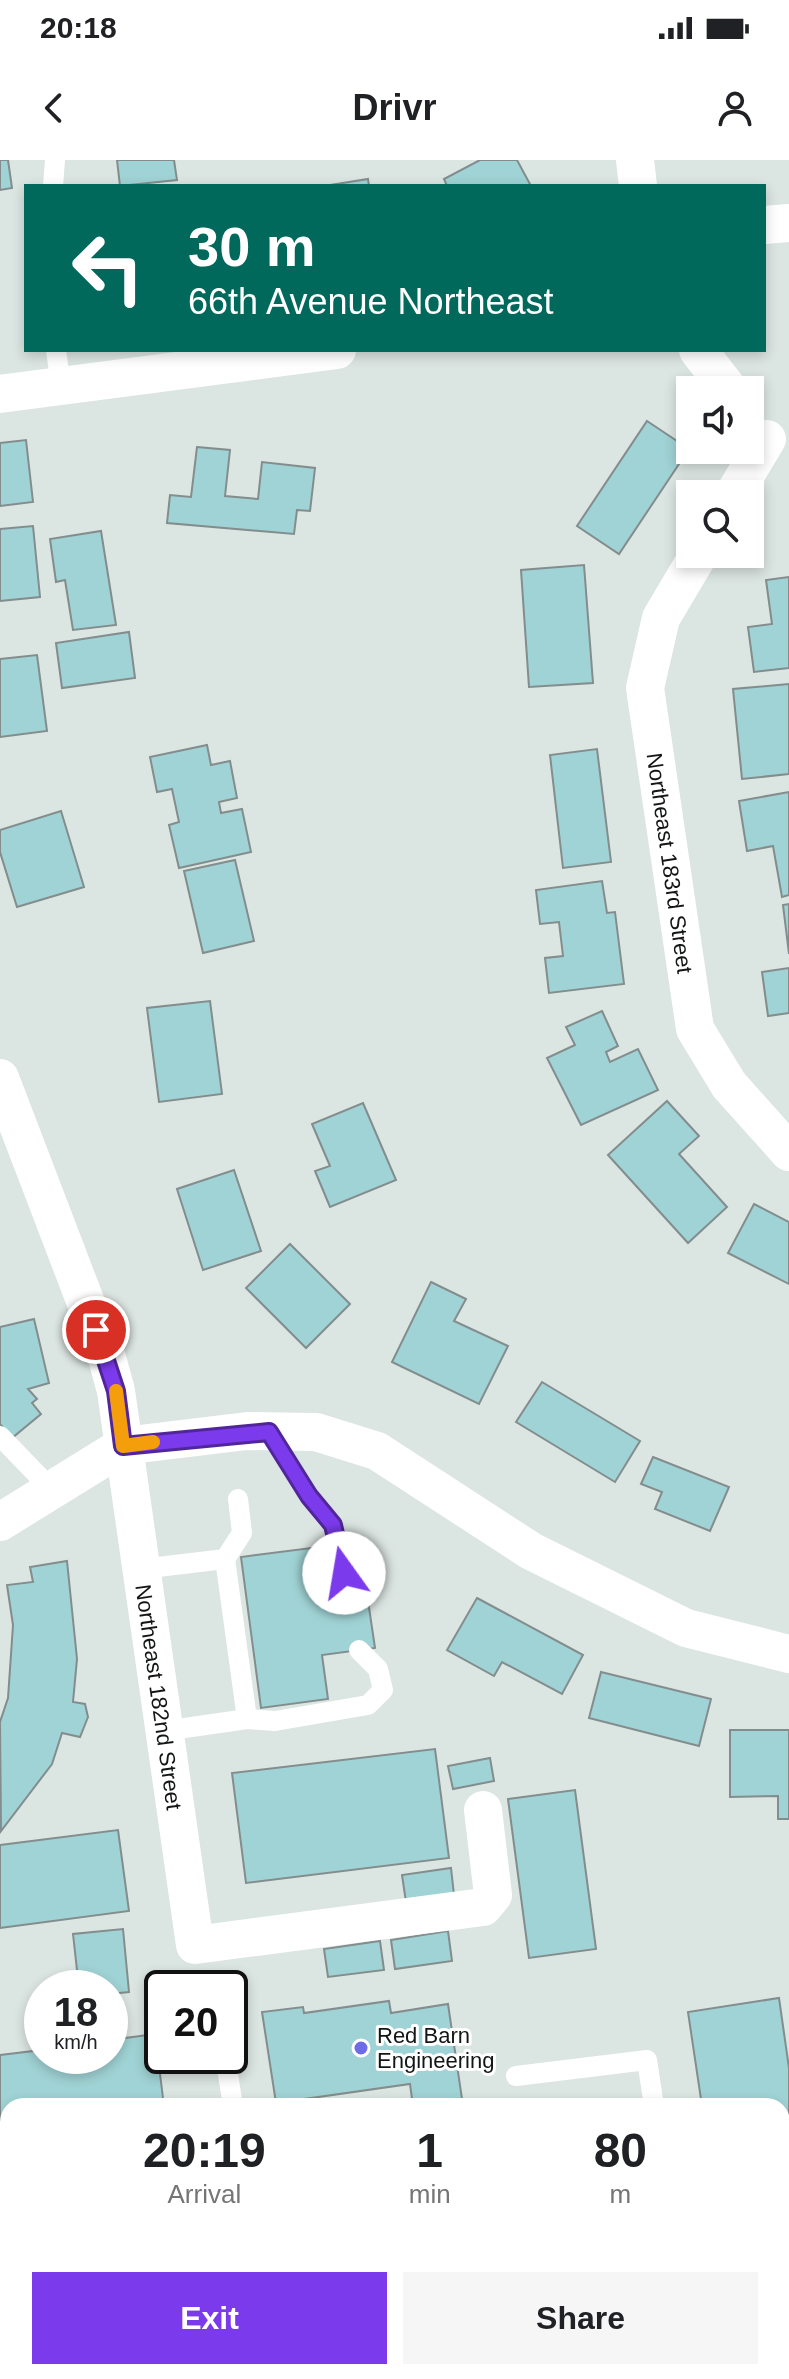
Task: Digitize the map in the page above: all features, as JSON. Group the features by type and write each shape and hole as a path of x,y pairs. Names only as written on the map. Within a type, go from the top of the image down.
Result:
{"street":[{"path":"635,160 638,184"},
{"path":"766,225 789,223"},
{"path":"0,394 58,368 306,352"},
{"path":"700,352 718,376"},
{"path":"743,480 769,437"},
{"name":"Northeast 183rd Street","path":"691,568 661,618 645,688 692,1013 695,1029 729,1085 789,1152"},
{"name":"Northeast 182nd Street","path":"0,1078 107,1358 116,1391 195,1945 483,1907 493,1895 483,1810"},
{"path":"0,1522 123,1446 269,1432 316,1432 377,1451 531,1551 686,1628 789,1654"}],"lane":[{"path":"53,184 55,160"},
{"path":"269,1432 309,1496 333,1525 349,1596"},
{"path":"0,1436 52,1490"},
{"path":"238,1499 242,1533 225,1559 247,1719"},
{"path":"141,1569 225,1559"},
{"path":"164,1731 247,1719 275,1721 368,1705 383,1690 378,1669 359,1650"},
{"path":"516,2076 647,2060 653,2098"},
{"path":"228,2074 232,2098"}],"building":[{"path":"0,160 8,160 12,188 0,190"},
{"path":"117,160 174,160 177,180 120,184"},
{"path":"480,160 517,160 530,184 446,184 444,179"},
{"path":"368,179 369,184 337,184"},
{"path":"647,421 676,440 676,464 679,464 619,554 577,526"},
{"path":"26,440 33,502 0,506 0,443"},
{"path":"197,447 230,450 225,496 258,499 262,462 315,468 310,511 297,510 294,534 167,523 170,495 191,497"},
{"path":"33,526 40,597 0,601 0,529"},
{"path":"101,531 116,625 73,630 65,580 56,582 50,539"},
{"path":"584,565 593,683 529,687 521,570"},
{"path":"789,577 789,668 754,672 748,627 772,624 766,580"},
{"path":"129,632 135,678 62,688 56,643"},
{"path":"37,655 47,731 0,737 0,659"},
{"path":"789,684 789,774 742,779 733,689"},
{"path":"207,745 211,765 230,761 237,798 219,802 221,813 242,809 251,852 179,868 169,825 179,822 172,789 157,792 150,757"},
{"path":"597,749 611,862 563,868 550,755"},
{"path":"789,792 789,895 782,897 773,846 747,851 739,801"},
{"path":"61,811 84,887 17,907 0,852 0,830"},
{"path":"235,860 254,941 203,953 184,871"},
{"path":"602,881 607,913 615,912 624,984 549,993 545,958 563,956 559,922 540,924 536,890"},
{"path":"789,904 789,954 783,905"},
{"path":"789,968 789,1013 768,1016 762,972"},
{"path":"210,1001 222,1094 159,1102 147,1008"},
{"path":"602,1011 618,1046 606,1052 610,1062 638,1049 658,1090 581,1125 547,1058 575,1045 566,1027"},
{"path":"667,1101 699,1136 679,1154 727,1207 688,1243 608,1155"},
{"path":"363,1103 396,1180 330,1207 315,1171 330,1166 312,1124"},
{"path":"234,1170 261,1251 203,1270 177,1189"},
{"path":"754,1204 789,1222 789,1284 728,1253"},
{"path":"290,1244 350,1304 306,1348 246,1288"},
{"path":"431,1282 466,1299 454,1321 508,1346 479,1404 392,1362"},
{"path":"34,1319 49,1383 28,1389 37,1399 32,1403 41,1414 12,1438 0,1424 0,1327"},
{"path":"542,1382 640,1441 615,1482 516,1422"},
{"path":"653,1457 729,1487 710,1531 655,1509 662,1492 641,1484"},
{"path":"327,1546 333,1599 367,1594 375,1648 322,1655 328,1699 261,1708 241,1557"},
{"path":"67,1561 77,1659 73,1702 85,1704 88,1717 80,1737 62,1733 52,1764 1,1831 0,1722 8,1698 13,1625 7,1585 33,1582 30,1567"},
{"path":"477,1598 583,1655 562,1694 502,1662 494,1676 447,1650"},
{"path":"601,1672 711,1699 699,1746 589,1718"},
{"path":"730,1730 789,1730 789,1819 778,1819 778,1796 730,1797"},
{"path":"435,1749 449,1858 246,1883 232,1773"},
{"path":"490,1758 494,1781 453,1789 448,1766"},
{"path":"575,1790 596,1949 529,1958 508,1799"},
{"path":"118,1830 129,1911 0,1928 0,1845"},
{"path":"451,1868 454,1895 406,1902 402,1875"},
{"path":"123,1929 127,1970 77,1970 73,1934"},
{"path":"448,1931 452,1961 395,1969 391,1940"},
{"path":"380,1941 384,1970 328,1977 324,1949"},
{"path":"779,1998 789,2068 789,2098 701,2098 688,2012"},
{"name":"Red Barn Engineering","path":"389,2001 391,2013 448,2004 462,2098 412,2098 410,2084 311,2098 275,2098 262,2012 303,2007 304,2013"},
{"path":"144,2035 144,2074 160,2074 163,2098 0,2098 0,2055 24,2052 24,2074 128,2074 128,2038"}],"slow traffic":[{"path":"116,1391 123,1446 153,1442"}],"place":[{"name":"Red Barn Engineering","path":"361,2048"}],"route":[{"path":"96,1330 116,1391 123,1446 247,1431 269,1432 309,1496 333,1525 344,1573"}]}
